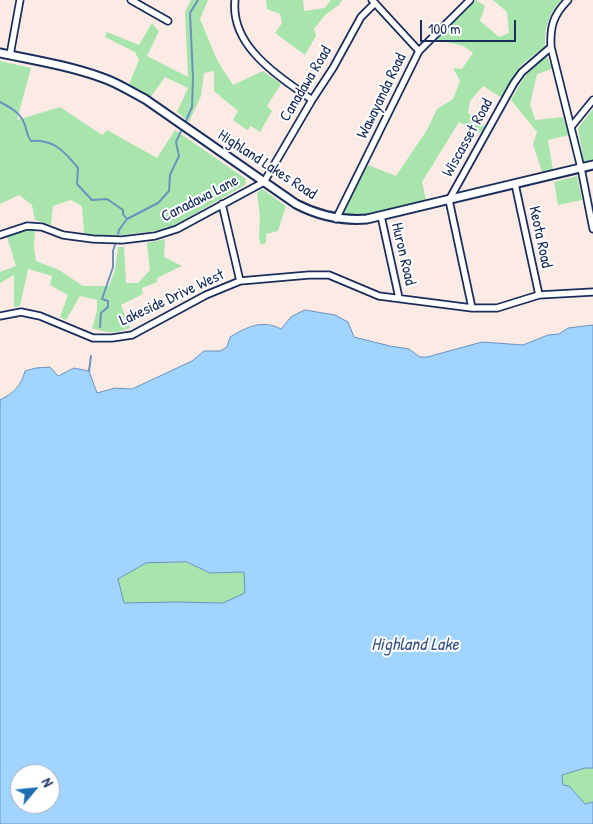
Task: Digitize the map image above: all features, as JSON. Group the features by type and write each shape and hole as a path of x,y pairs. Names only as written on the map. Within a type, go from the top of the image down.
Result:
{"street":[{"path":"10,55 20,0"},
{"path":"131,0 168,21"},
{"path":"235,0 236,21 251,49 263,63 312,100"},
{"name":"Wawayanda Road","path":"336,219 419,51 470,0"},
{"path":"568,0 560,7 550,30 551,47 581,168 593,229"},
{"path":"373,2 419,51"},
{"name":"Canadawa Road","path":"264,182 312,100 334,68 361,17 373,2"},
{"name":"Wiscasset Road","path":"472,308 449,200 514,83 522,72 551,47"},
{"name":"Highland Lakes Road","path":"0,53 74,69 104,78 145,99 307,210 336,219 359,220 381,216 593,165"},
{"path":"571,127 593,100"},
{"name":"Canadawa Lane","path":"0,235 27,226 42,227 63,235 93,239 122,240 155,236 177,229 264,182"},
{"name":"Keota Road","path":"515,184 539,295"},
{"path":"222,204 240,281"},
{"name":"Huron Road","path":"381,216 399,298"},
{"name":"Lakeside Drive West","path":"0,316 21,312 40,316 93,338 121,338 132,335 221,288 240,281 309,275 330,276 379,296 472,308 497,308 539,295 593,292"}],"green space":[{"path":"191,0 208,0 200,19 217,60 233,85 263,71 281,84 267,106 272,111 260,132 251,126 247,130 233,120 238,111 214,91 214,71 204,73 201,96 189,122 177,112 188,88 165,77 150,98 129,84 139,60 135,52 105,37 107,32 139,45 152,23 159,31 147,56 188,77 185,12"},
{"path":"266,0 303,0 304,11 325,8 331,0 342,0 339,5 325,15 314,29 316,36 305,55 275,33 282,23 280,14 267,9"},
{"path":"476,0 485,6 480,21 499,37 509,33 507,12 493,0 561,0 553,10 548,21 545,33 545,46 520,66 502,98 483,86 470,101 468,113 485,126 480,133 459,122 422,182 426,200 365,215 345,215 343,212 368,165 396,176 427,130 437,109 453,99 460,81 453,68 462,69 473,53 460,45 437,39"},
{"path":"547,56 552,69 537,74 530,104 535,120 563,117 569,135 548,140 553,170 542,172 533,144 537,132 511,100 526,75"},
{"path":"0,61 31,68 17,120 60,107 102,135 107,130 157,158 175,130 246,179 245,185 175,225 155,231 123,235 84,233 82,206 71,200 53,206 51,225 35,220 32,205 19,195 0,204"},
{"path":"593,109 593,160 584,163 578,128"},
{"path":"577,176 582,200 558,205 554,182"},
{"path":"262,189 286,206 278,231 266,234 266,243 261,245 257,193"},
{"path":"28,230 35,231 34,248 36,261 59,270 83,286 109,286 115,270 118,247 124,247 126,283 138,283 150,270 147,243 165,239 164,257 182,266 157,278 157,282 142,288 143,294 121,305 130,328 116,332 102,331 92,328 97,311 97,300 80,296 66,320 60,317 68,295 50,285 52,276 28,269 20,306 14,307 14,275 0,283 0,272 16,266 7,237"},
{"path":"187,562 210,573 244,572 245,593 223,603 124,604 118,579 146,563"},
{"path":"585,768 593,768 593,802 585,804 569,787 562,785 562,775"}],"water":[{"name":"Highland Lake","path":"305,310 335,315 348,322 354,337 409,349 420,357 427,357 482,342 523,345 548,335 559,334 568,328 593,325 593,768 585,768 562,775 563,785 569,786 585,804 593,802 593,824 0,824 0,400 16,388 25,371 36,368 50,367 58,376 74,368 89,371 97,393 115,388 132,389 192,361 204,351 220,351 227,347 230,337 242,330 261,324 281,329 291,317","holes":["187,562 210,573 244,572 245,593 223,603 124,603 118,579 146,563"]}],"waterway":[{"path":"186,121 192,107 193,78 190,13 198,0"},
{"path":"0,102 20,116 31,141 53,144 68,157 78,168 77,184 92,200 107,199 123,210 123,214 127,219"},
{"path":"118,234 127,219 158,203 169,191 170,175 179,156 176,142 181,131"},
{"path":"100,327 101,313 108,307 108,301 102,299 113,267 115,245"},
{"path":"89,371 91,356"}]}
